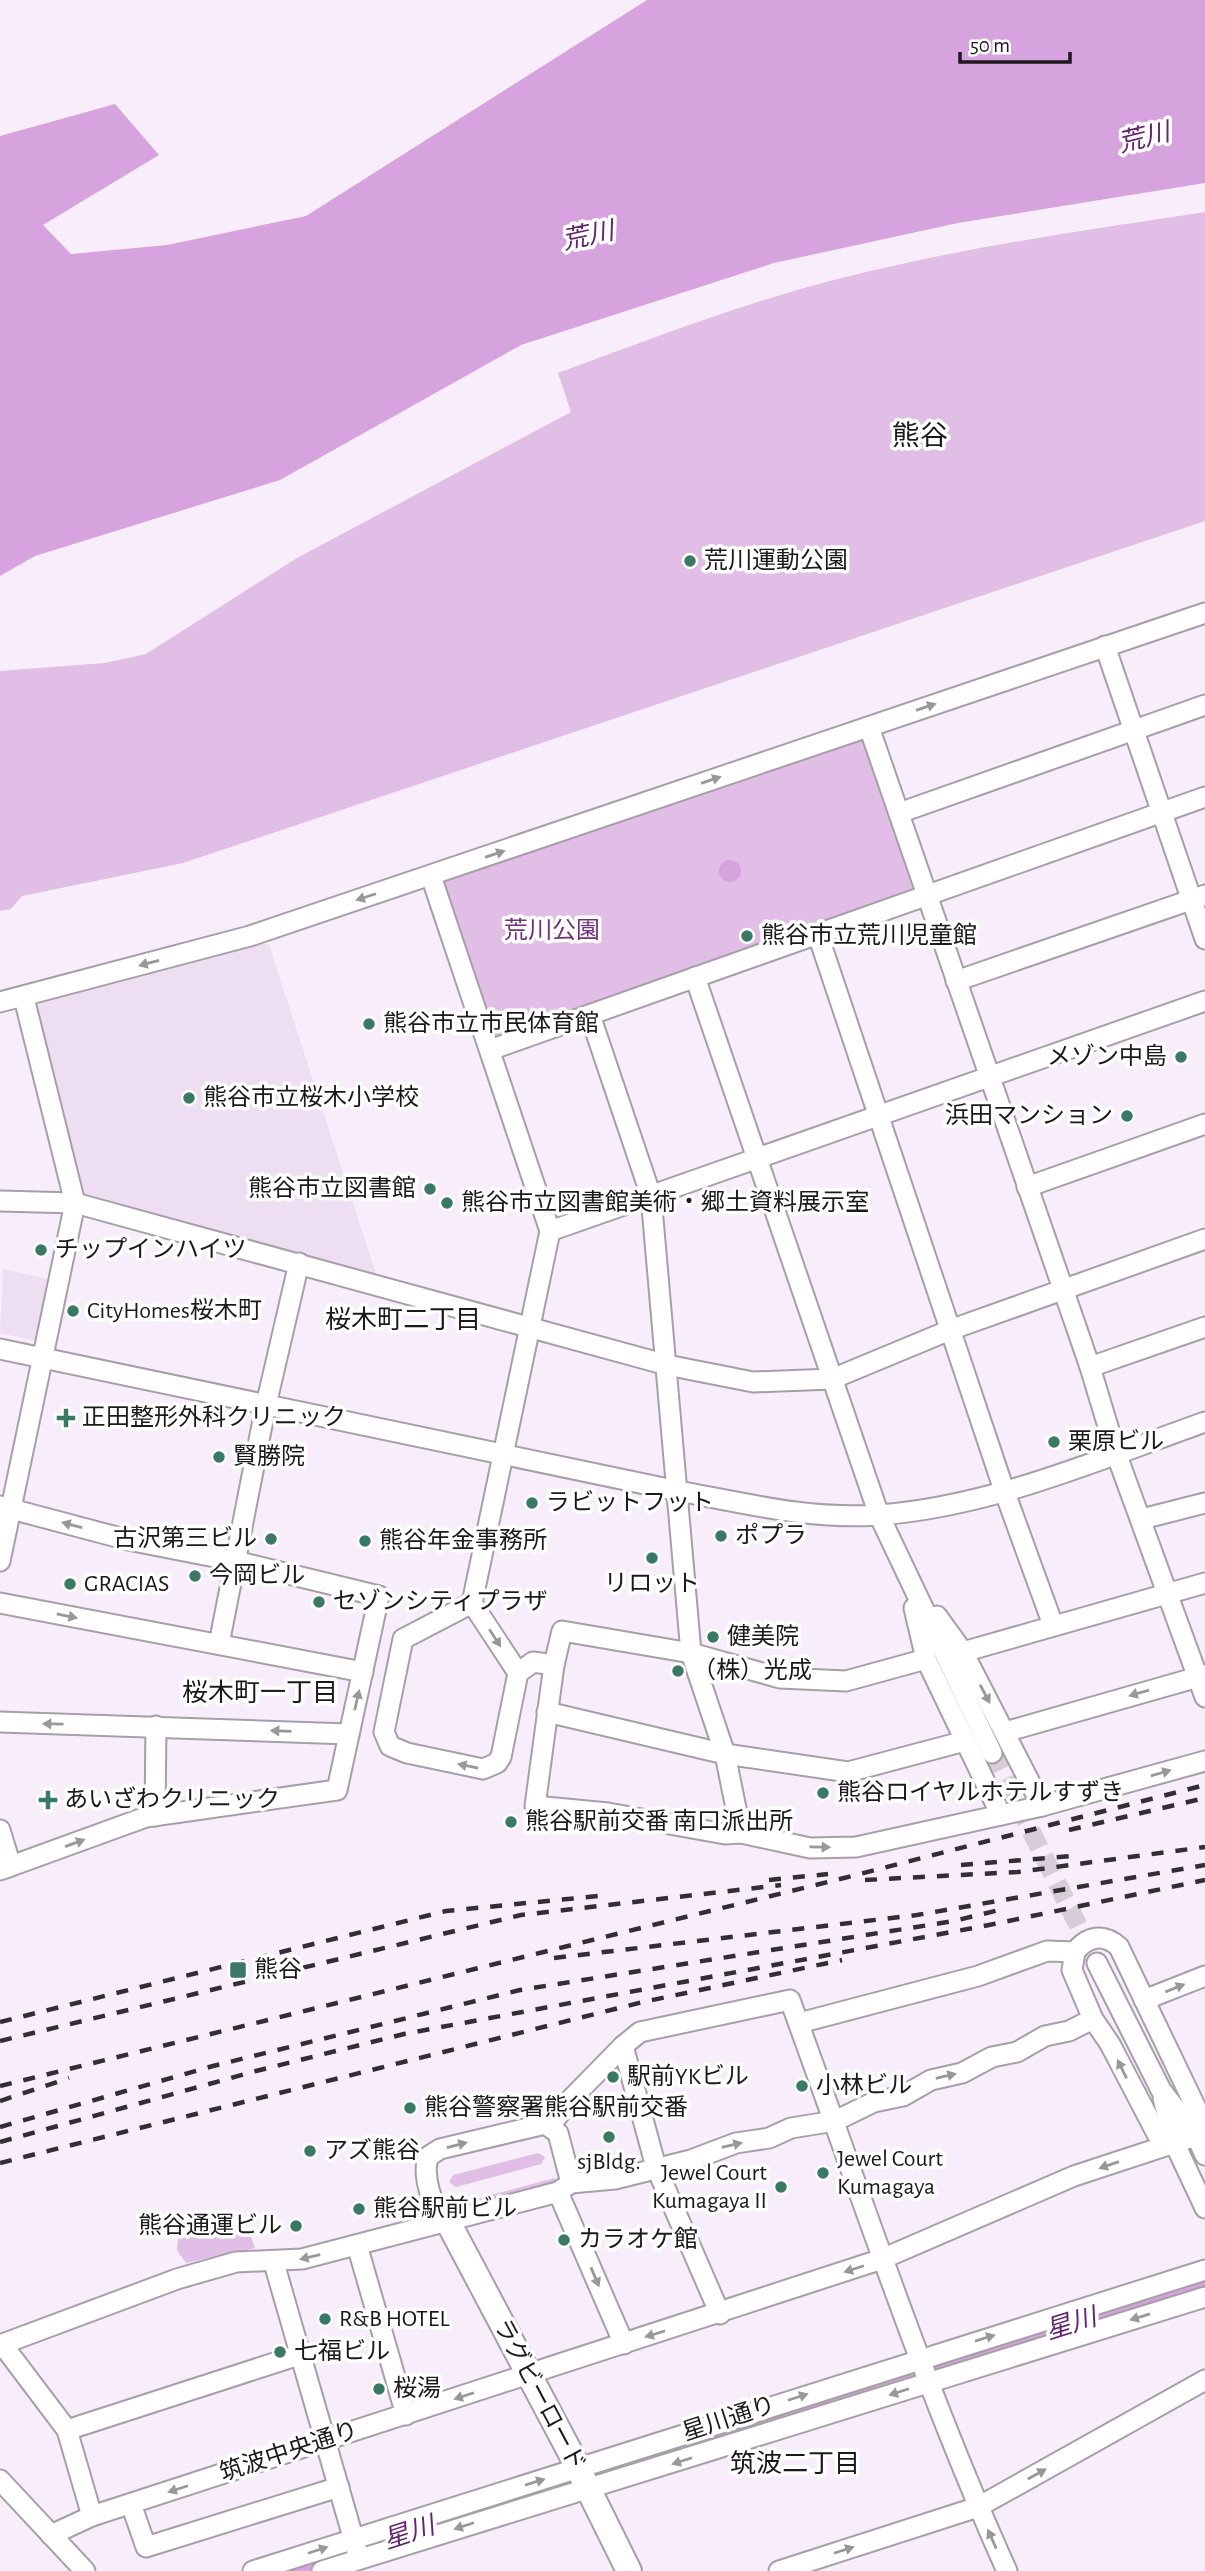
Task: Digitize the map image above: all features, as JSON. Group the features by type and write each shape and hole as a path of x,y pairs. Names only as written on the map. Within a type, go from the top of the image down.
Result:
{"main road":[{"name":"ラグビーロード","path":"447,2220 629,2571"}],"street":[{"path":"0,1002 24,998 250,936 1205,613"},
{"path":"1105,646 1162,813 1198,897 1205,939"},
{"path":"899,813 1205,705"},
{"path":"869,727 1090,1367 1116,1453 1201,1676 1205,1697"},
{"path":"490,1051 1205,797"},
{"path":"431,876 550,1231 472,1603 518,1673"},
{"path":"956,981 1198,897"},
{"path":"818,935 1004,1490 1053,1625"},
{"path":"695,977 879,1515 992,1753"},
{"path":"0,1560 5,1507 43,1358 75,1203 24,998"},
{"path":"550,1231 1205,1001"},
{"path":"590,1015 651,1196 691,1653 725,1754 741,1833"},
{"path":"1027,1187 1205,1124"},
{"path":"0,1201 75,1203 667,1365 753,1382 832,1379 950,1329 1205,1239"},
{"path":"219,1644 267,1405 299,1263"},
{"path":"1090,1367 1205,1327"},
{"path":"0,1349 788,1512 879,1515 1004,1490 1205,1422"},
{"path":"1142,1520 1205,1503"},
{"path":"0,1830 6,1868 155,1816 337,1790 379,1596 236,1561 128,1540 5,1507"},
{"path":"907,1576 963,1652 1042,1806"},
{"path":"907,1576 926,1659 1001,1815"},
{"path":"963,1652 1205,1583"},
{"path":"372,1632 403,1639 472,1603"},
{"path":"0,1604 363,1672"},
{"path":"926,1659 846,1681 780,1678 691,1653 562,1631 554,1665 535,1806 608,1813 725,1834 741,1833 810,1848 856,1847 1042,1806 1205,1761"},
{"path":"403,1639 384,1732 386,1740 397,1751 482,1769 490,1768 501,1757 518,1673 533,1662 554,1665"},
{"path":"1005,1732 1201,1676"},
{"path":"547,1712 725,1754 848,1772 965,1741"},
{"path":"0,1723 349,1734"},
{"path":"155,1816 156,1726"},
{"path":"1174,2143 1157,2134 1110,2044 1093,2019 1072,1970 1075,1952 1088,1939 1105,1938 1119,1947 1198,2112 1205,2155"},
{"path":"799,2023 978,1976 1047,1951 1075,1952"},
{"path":"1097,1963 1161,2090 1174,2143 1205,2208"},
{"path":"1144,2000 1205,1976"},
{"path":"550,2126 570,2100 640,2032 790,2000 882,2259 978,2507 1007,2571"},
{"path":"92,2516 67,2430 1,2344 177,2279 236,2262 274,2263 357,2245 565,2187 615,2179 691,2160 736,2143 769,2138 791,2127 835,2121 874,2102 904,2096 931,2080 962,2073 992,2057 1017,2052 1045,2036 1069,2031 1093,2019"},
{"path":"623,2046 656,2167 720,2314"},
{"path":"1161,2090 1200,2134"},
{"path":"447,2220 437,2210 426,2170 427,2160 434,2152 540,2123 550,2126 560,2138 565,2187 624,2344"},
{"name":"筑波中央通り","path":"51,2535 92,2516 720,2314 882,2259 1074,2176 1200,2134"},
{"path":"357,2245 406,2415"},
{"path":"274,2263 362,2565"},
{"name":"星川通り","path":"322,2571 362,2565 583,2478 920,2358 1205,2270"},
{"name":"星川通り","path":"253,2571 353,2539 929,2382 1205,2297"},
{"path":"67,2430 302,2354"},
{"path":"779,2571 978,2507 1205,2380"},
{"path":"0,2480 85,2571"},
{"path":"131,2504 146,2547 339,2487"}],"shaded area":[{"name":"熊谷市立桜木小学校","path":"259,943 269,945 376,1274 87,1199 81,1186 36,1010 42,999"},
{"path":"3,1269 52,1280 39,1341 0,1333"}],"green space":[{"name":"荒川運動公園","path":"1205,212 1205,521 183,863 22,896 11,909 0,911 0,671 105,663 146,654 297,558 571,412 558,373 739,308 850,276 982,248"},
{"name":"荒川公園","path":"862,737 918,893 496,1042 441,878"},
{"path":"538,2153 545,2157 541,2164 456,2187 449,2182 453,2175"},
{"path":"555,2178 556,2182 455,2209 446,2207"},
{"path":"217,2222 250,2234 255,2248 186,2263 177,2250 178,2237 186,2231"}],"water":[{"name":"荒川","path":"647,0 1205,0 1205,183 958,223 774,263 521,345 280,480 35,556 0,576 0,136 115,104 159,155 43,225 71,254 167,245 306,216"},
{"path":"730,860 738,863 741,871 738,879 730,882 722,879 719,871 722,863"}],"waterway":[{"name":"星川","path":"937,2366 1205,2282"},
{"name":"星川","path":"656,2455 912,2374"},
{"name":"星川","path":"288,2571 529,2495"}],"tunnel":[{"path":"992,1753 1097,1963"}],"railway":[{"path":"0,2086 856,1875 1205,1785"},
{"path":"1069,1830 1205,1798"},
{"path":"865,1880 1018,1872 1205,1847"},
{"path":"961,1865 1072,1856"},
{"path":"554,1958 917,1915 1205,1865"},
{"path":"769,1880 828,1874"},
{"path":"0,2142 256,2071 404,2034 989,1925 1205,1880"},
{"path":"0,2041 521,1915 781,1885"},
{"path":"0,2022 446,1911 598,1896"},
{"path":"0,2127 213,2066 520,1990 954,1921 1003,1909"},
{"path":"0,2163 643,2002 842,1960"},
{"path":"0,2101 69,2078"}],"place":[{"name":"荒川運動公園","path":"690,561"},
{"name":"熊谷市立荒川児童館","path":"747,936"},
{"name":"熊谷市立市民体育館","path":"369,1024"},
{"name":"メゾン中島","path":"1181,1057"},
{"name":"熊谷市立桜木小学校","path":"189,1098"},
{"name":"浜田マンション","path":"1127,1116"},
{"name":"熊谷市立図書館","path":"430,1189"},
{"name":"熊谷市立図書館美術・郷土資料展示室","path":"447,1203"},
{"name":"チップインハイツ","path":"41,1250"},
{"name":"CityHomes桜木町","path":"73,1311"},
{"name":"正田整形外科クリニック","path":"66,1418"},
{"name":"栗原ビル","path":"1054,1442"},
{"name":"賢勝院","path":"219,1457"},
{"name":"ラビットフット","path":"532,1503"},
{"name":"ポプラ","path":"721,1536"},
{"name":"古沢第三ビル","path":"271,1539"},
{"name":"熊谷年金事務所","path":"365,1541"},
{"name":"リロット","path":"652,1558"},
{"name":"今岡ビル","path":"195,1576"},
{"name":"GRACIAS","path":"70,1584"},
{"name":"セゾンシティプラザ","path":"319,1602"},
{"name":"健美院","path":"713,1637"},
{"name":"（株）光成","path":"678,1671"},
{"name":"熊谷ロイヤルホテルすずき","path":"823,1793"},
{"name":"あいざわクリニック","path":"48,1800"},
{"name":"熊谷駅前交番 南口派出所","path":"511,1822"},
{"name":"熊谷","path":"238,1970"},
{"name":"駅前YKビル","path":"613,2077"},
{"name":"小林ビル","path":"802,2086"},
{"name":"熊谷警察署熊谷駅前交番","path":"410,2108"},
{"name":"sjBldg.","path":"609,2137"},
{"name":"アズ熊谷","path":"310,2151"},
{"name":"Jewel Court Kumagaya","path":"823,2173"},
{"name":"Jewel Court Kumagaya II","path":"781,2187"},
{"name":"熊谷駅前ビル","path":"359,2209"},
{"name":"熊谷通運ビル","path":"296,2226"},
{"name":"カラオケ館","path":"564,2240"},
{"name":"R&B HOTEL","path":"325,2319"},
{"name":"七福ビル","path":"280,2352"},
{"name":"桜湯","path":"379,2389"}],"district":[{"name":"熊谷","path":"920,437"},
{"name":"桜木町二丁目","path":"403,1320"},
{"name":"桜木町一丁目","path":"260,1693"},
{"name":"筑波二丁目","path":"795,2464"}]}
